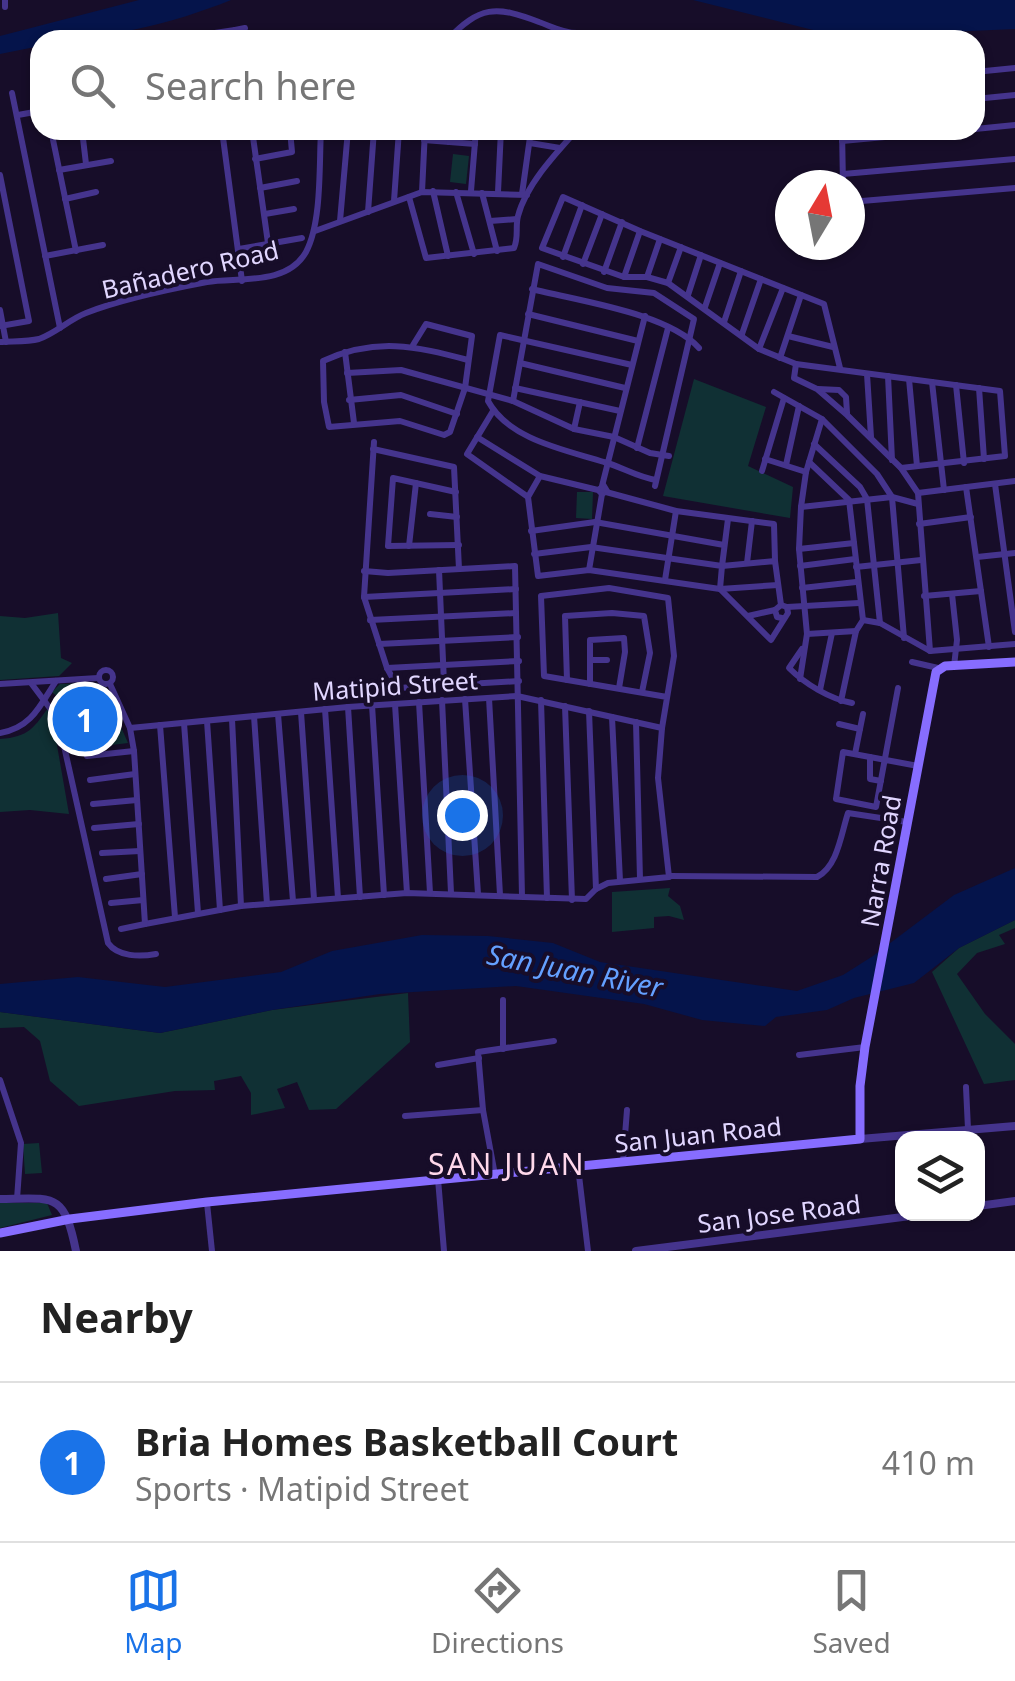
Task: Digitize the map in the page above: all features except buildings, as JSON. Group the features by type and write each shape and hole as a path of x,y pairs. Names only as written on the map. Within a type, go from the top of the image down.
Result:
{"main road":[{"path":"938,668 1015,662"},
{"name":"Narra Road","path":"860,1139 865,1047 938,668"},
{"name":"San Juan Road","path":"0,1233 70,1219 206,1202 860,1139"}],"street":[{"path":"457,30 469,18 489,12 514,14 557,30"},
{"path":"206,24 207,30"},
{"path":"235,30 245,28"},
{"path":"985,71 1015,68"},
{"path":"12,94 60,328"},
{"path":"985,98 1015,95"},
{"path":"18,115 30,113"},
{"path":"985,127 1015,125"},
{"path":"53,140 76,250"},
{"path":"83,140 86,164"},
{"path":"223,140 242,280"},
{"path":"253,140 268,243"},
{"path":"256,159 292,152 291,140"},
{"path":"321,140 315,231 422,192 524,195"},
{"path":"340,220 347,140"},
{"path":"368,212 373,140"},
{"path":"394,201 398,140"},
{"path":"422,192 424,140 475,144"},
{"path":"471,191 475,140"},
{"path":"498,192 501,140"},
{"path":"410,197 424,256 429,259 514,248 530,140"},
{"path":"524,195 568,140"},
{"path":"843,170 842,141 853,140"},
{"path":"530,143 560,148"},
{"path":"865,172 1015,159"},
{"path":"60,170 111,161"},
{"path":"0,176 28,321 2,326"},
{"path":"260,188 298,182"},
{"path":"865,201 1015,188"},
{"path":"432,191 448,256"},
{"path":"65,199 96,192"},
{"path":"456,192 474,254"},
{"path":"482,193 497,251"},
{"path":"840,368 824,304 640,232 563,196 542,248 604,272 668,283 760,349 780,358 796,364 1000,390 1006,456 902,468"},
{"path":"563,257 582,205"},
{"path":"265,214 294,209"},
{"path":"583,264 602,214"},
{"path":"490,221 517,219"},
{"path":"604,272 622,222"},
{"name":"Bañadero Road","path":"3,342 38,339 85,313 135,300 209,282 276,274 294,266 306,252 315,231"},
{"path":"624,277 640,232"},
{"path":"239,249 302,238"},
{"path":"647,277 660,239"},
{"path":"46,256 103,245"},
{"path":"668,283 681,248"},
{"path":"688,295 701,255"},
{"path":"705,308 720,263"},
{"path":"513,401 520,363 524,339 532,289 538,264 607,288 654,293 694,318 656,483 608,462 545,444 516,430 493,411 488,394 500,334 524,339 632,365"},
{"path":"724,322 741,271"},
{"path":"742,335 761,279"},
{"path":"760,349 782,288"},
{"path":"532,289 644,316 691,339 698,348"},
{"path":"780,358 801,294"},
{"path":"0,310 3,342"},
{"path":"528,314 638,341"},
{"path":"590,570 595,522 644,316"},
{"path":"413,345 426,324 472,336 465,388 450,432 444,435 400,420 329,427 323,361 344,352 413,345 468,360"},
{"path":"637,448 668,328"},
{"path":"788,336 834,347"},
{"path":"344,352 354,423"},
{"path":"520,363 625,388"},
{"path":"796,364 794,378 817,390 848,415 902,468 918,494 930,651"},
{"path":"346,374 401,370 513,401 574,430 614,437 665,455"},
{"path":"867,374 871,438"},
{"path":"888,376 892,460"},
{"path":"909,379 917,466"},
{"path":"932,382 944,490"},
{"path":"956,385 964,463"},
{"path":"515,388 620,411"},
{"path":"978,388 984,459"},
{"path":"817,390 839,390 846,397 848,415"},
{"path":"774,392 822,418 877,474 892,498 904,638"},
{"path":"350,400 400,395 457,414"},
{"path":"762,471 784,398"},
{"path":"574,430 580,402"},
{"path":"786,465 800,406"},
{"path":"493,411 467,454 528,497"},
{"path":"822,418 806,472 801,507 798,549 807,634 800,678 852,703"},
{"path":"477,437 540,476 676,511 776,524 775,561 782,611 780,630 771,640 720,589 728,519"},
{"path":"814,444 860,487 867,500 880,623"},
{"path":"459,569 454,468 373,446 364,597 387,668 398,688 519,681"},
{"path":"765,459 806,472"},
{"path":"809,462 849,500 862,620 856,631 841,701"},
{"path":"540,476 528,497 538,576 590,570 720,589 778,586"},
{"path":"456,492 393,478 388,546 458,545"},
{"path":"918,494 1015,481"},
{"path":"409,547 416,483"},
{"path":"996,484 1015,628"},
{"path":"966,488 989,647"},
{"path":"803,492 819,504"},
{"path":"801,507 892,498 918,504"},
{"path":"665,580 676,511"},
{"path":"430,514 457,517"},
{"path":"919,524 971,517"},
{"path":"747,563 752,521"},
{"path":"531,531 595,522 724,546"},
{"path":"798,549 854,543"},
{"path":"534,554 591,546 722,566 775,561"},
{"path":"976,557 1015,553"},
{"path":"800,566 921,560"},
{"path":"364,571 515,566 522,896"},
{"path":"438,570 444,684"},
{"path":"802,588 856,582"},
{"path":"121,929 241,906 407,893 586,900 596,888 620,881 669,877 658,778 674,656 668,598 609,588 541,596 544,676 667,697"},
{"path":"364,597 516,589"},
{"path":"924,596 981,591"},
{"path":"952,594 960,665"},
{"path":"747,616 858,603"},
{"path":"370,620 516,613"},
{"path":"567,680 565,616 644,616 650,653 642,692"},
{"path":"862,620 880,623 930,651 1015,644"},
{"path":"807,634 856,631"},
{"path":"820,690 832,632"},
{"path":"379,644 518,637"},
{"path":"590,684 590,640 624,638 626,652 619,688"},
{"path":"590,660 607,660"},
{"path":"387,668 519,661"},
{"path":"912,662 938,668"},
{"path":"0,684 98,678 103,670 110,671 110,684 130,728 134,751 145,924"},
{"path":"0,733 21,729 56,681"},
{"path":"30,682 58,718 108,942 118,952 156,954"},
{"path":"898,688 886,760 882,782 876,807 836,800 843,752 855,754 870,757 886,760 918,766"},
{"name":"Matipid Street","path":"130,728 516,696 662,728"},
{"path":"489,698 500,895"},
{"path":"466,699 478,894"},
{"path":"442,700 450,893"},
{"path":"541,700 548,898"},
{"path":"418,702 430,893"},
{"path":"395,704 407,893"},
{"path":"372,706 384,896"},
{"path":"565,706 572,900"},
{"path":"348,708 360,897"},
{"path":"325,710 338,898"},
{"path":"301,712 314,900"},
{"path":"589,712 596,888"},
{"path":"278,714 293,901"},
{"path":"855,754 864,714"},
{"path":"254,716 267,904"},
{"path":"612,717 620,881"},
{"path":"232,719 241,906"},
{"path":"208,720 220,910"},
{"path":"184,722 198,913"},
{"path":"636,722 640,879"},
{"path":"160,724 175,917"},
{"path":"839,724 860,729"},
{"path":"87,756 134,751"},
{"path":"870,757 870,779 882,782"},
{"path":"90,780 135,774"},
{"path":"92,804 137,800"},
{"path":"671,876 816,876 826,872 833,862 848,813 907,822"},
{"path":"94,828 139,824"},
{"path":"102,853 140,851"},
{"path":"106,879 142,874"},
{"path":"111,904 143,900"},
{"path":"503,1000 503,1048"},
{"path":"495,1175 478,1052 554,1041"},
{"path":"799,1055 865,1047"},
{"path":"438,1065 479,1058"},
{"path":"0,1080 21,1143 17,1199"},
{"path":"966,1087 968,1129"},
{"path":"405,1116 483,1110"},
{"path":"624,1161 627,1110"},
{"name":"San Juan Road","path":"860,1139 1015,1126"},
{"path":"578,1167 588,1251"},
{"path":"438,1179 444,1251"},
{"path":"0,1199 54,1201 70,1219 76,1251"},
{"path":"985,1205 1015,1201"},
{"path":"206,1202 212,1251"},
{"name":"San Jose Road","path":"636,1251 895,1218"}],"green space":[{"path":"453,154 469,156 466,184 450,182"},
{"path":"694,379 766,407 748,466 793,487 790,518 663,496"},
{"path":"577,492 593,492 592,519 576,518"},
{"path":"58,613 61,658 72,663 59,676 0,680 0,616 25,618"},
{"path":"60,684 103,686 128,743 71,750 63,702 52,692"},
{"path":"50,705 69,814 0,812 0,739 30,730"},
{"path":"670,888 668,896 680,906 684,920 654,917 654,928 612,932 612,892"},
{"path":"1015,920 1015,928 999,935 1005,944 977,953 957,974 985,1014 1015,1044 1015,1080 984,1084 932,972 959,948"},
{"path":"408,993 410,1042 336,1109 309,1110 297,1082 277,1089 285,1108 251,1115 251,1093 241,1076 214,1081 215,1090 175,1091 79,1106 50,1081 40,1041 24,1027 0,1028 0,1012 160,1033 272,1010"},
{"path":"39,1143 42,1173 25,1174 23,1144"},
{"path":"0,1203 47,1203 52,1215 0,1228"}],"water":[{"path":"139,0 231,0 131,30 30,30 30,48 0,54 0,36"},
{"path":"693,0 1015,0 1015,29 813,30"},
{"name":"San Juan River","path":"1015,868 1015,920 959,948 914,983 854,998 827,1010 776,1017 765,1026 702,1020 644,1004 516,986 380,994 272,1010 160,1033 0,1012 0,984 78,977 165,987 281,972 332,951 422,935 488,936 553,943 600,962 797,991 843,975 954,895"}],"place":[{"name":"Bria Homes Basketball Court","path":"85,719"}],"district":[{"name":"SAN JUAN","path":"507,1163"}]}
